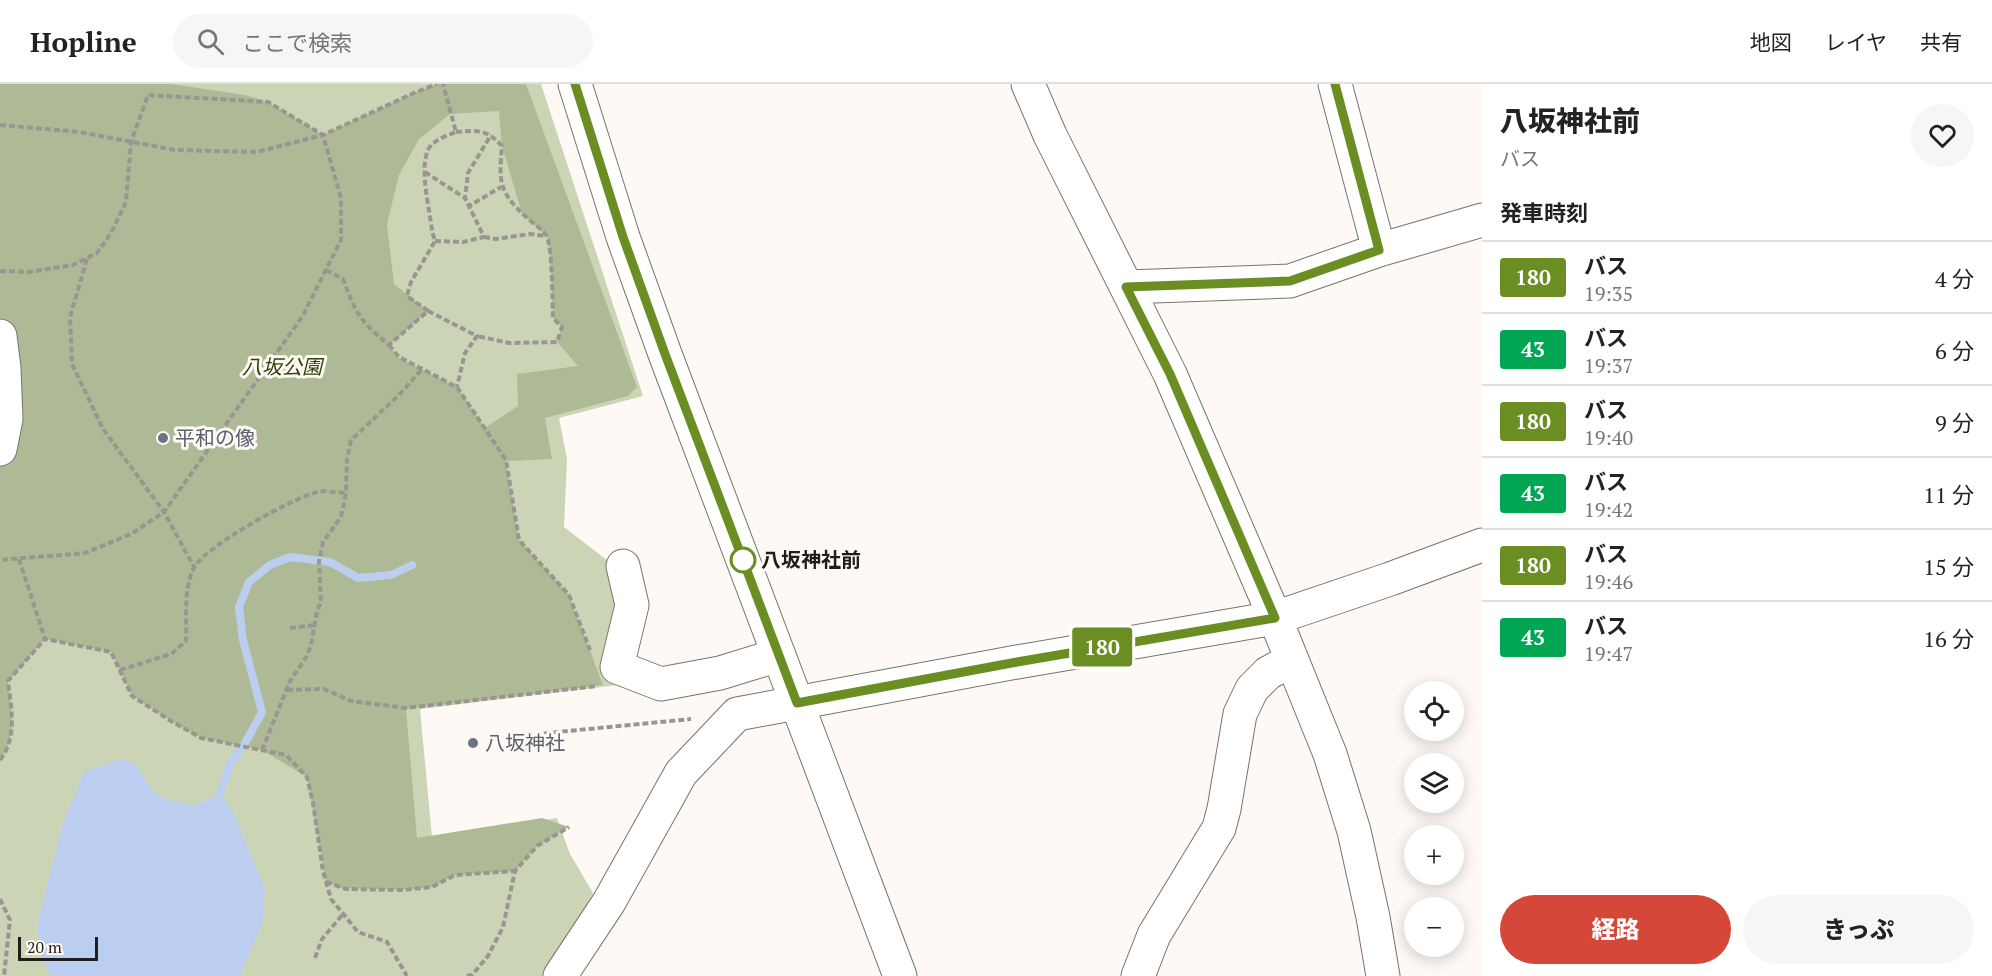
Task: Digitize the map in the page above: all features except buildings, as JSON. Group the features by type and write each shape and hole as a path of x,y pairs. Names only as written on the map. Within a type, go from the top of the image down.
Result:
{"street":[{"path":"575,84 623,237 661,343 900,976"},
{"path":"1028,84 1050,135 1170,374 1275,618 1330,754 1354,831 1383,976"},
{"path":"1335,84 1379,250"},
{"path":"1126,287 1290,281 1379,250 1482,220"},
{"path":"0,336 6,419 0,448"},
{"path":"560,976 609,902 681,774 736,714 1017,662 1275,618 1482,545"},
{"path":"623,566 632,605 616,667 661,684 720,673 779,655"},
{"path":"1138,976 1154,935 1219,828 1240,714 1252,689 1268,674 1292,660"}],"path":[{"path":"0,125 79,132 175,150 257,152 322,135 437,84"},
{"path":"443,84 456,132"},
{"path":"0,271 29,272 73,266 97,254 111,233 126,202 131,142 148,95 268,102 322,135 341,198 341,240 302,317 164,512 131,534 85,553 0,561"},
{"path":"475,130 491,135 501,146 499,171 501,187 522,214 547,236 553,318 562,327 557,342 509,343 477,336 428,311 407,296 411,282 435,241 425,171 428,150 436,142 456,132 475,130"},
{"path":"465,198 468,173 491,135"},
{"path":"425,171 465,198 484,237"},
{"path":"469,206 501,187"},
{"path":"435,241 464,242 484,237 496,239 530,234 547,236"},
{"path":"87,258 70,317 72,364 103,429 164,512 194,567"},
{"path":"326,270 343,279 352,305 364,324 389,345 399,357 457,387 506,460 519,540 569,595 592,655"},
{"path":"389,345 428,311"},
{"path":"457,387 465,353 477,336"},
{"path":"262,750 295,672 307,656 321,602 319,561 323,542 341,517 346,493 347,459 351,440 399,395 422,369"},
{"path":"120,670 171,654 186,641 186,596 194,567 213,548 274,511 319,492 346,493"},
{"path":"19,559 45,639"},
{"path":"290,628 315,625"},
{"path":"45,639 111,652 132,696 201,738 286,755 307,777 331,899 358,932 387,942 407,976"},
{"path":"0,760 14,727 8,681 45,639"},
{"path":"287,690 324,689 351,701 406,708 603,685"},
{"path":"517,736 736,714"},
{"path":"467,976 472,975 488,956 503,927 515,871 537,846 569,827"},
{"path":"326,882 346,889 403,890 432,887 455,875 515,871"},
{"path":"0,899 10,920 4,976"},
{"path":"315,958 322,939 343,914"}],"green space":[{"name":"八坂公園","path":"0,84 541,84 643,396 559,418 567,459 564,527 612,564 625,600 618,685 420,709 432,837 557,818 570,854 593,893 547,976 0,976"},
{"name":"八坂公園","path":"0,84 171,84 245,95 268,102 323,135 437,84 526,84 637,387 628,396 545,418 552,459 506,461 519,540 569,595 603,685 406,709 417,838 542,818 569,827 537,846 515,871 455,875 432,887 403,890 341,888 326,882 307,777 262,750 201,738 171,721 132,696 111,652 45,639 8,681 12,712 11,732 6,751 0,760","holes":["499,111 502,146 522,214 547,236 553,318 562,327 557,342 578,366 517,374 518,406 485,428 457,387 399,358 389,345 428,311 394,284 387,224 399,175 419,139 450,114"]}],"water":[{"path":"121,759 135,764 154,792 164,798 194,806 213,797 225,800 233,812 265,889 263,921 240,976 51,976 37,941 39,917 63,824 84,772"}],"waterway":[{"path":"218,799 231,762 243,747 262,712 243,640 239,607 249,582 270,565 290,557 330,562 358,578 391,575 412,565"}],"bus line":[{"name":"180","path":"575,84 623,237 797,703 1017,662 1275,618 1170,374 1126,287 1290,281 1379,250 1335,84"}],"place":[{"name":"平和の像","path":"163,438"},
{"name":"八坂神社前","path":"743,560"},
{"name":"八坂神社","path":"473,743"}]}
